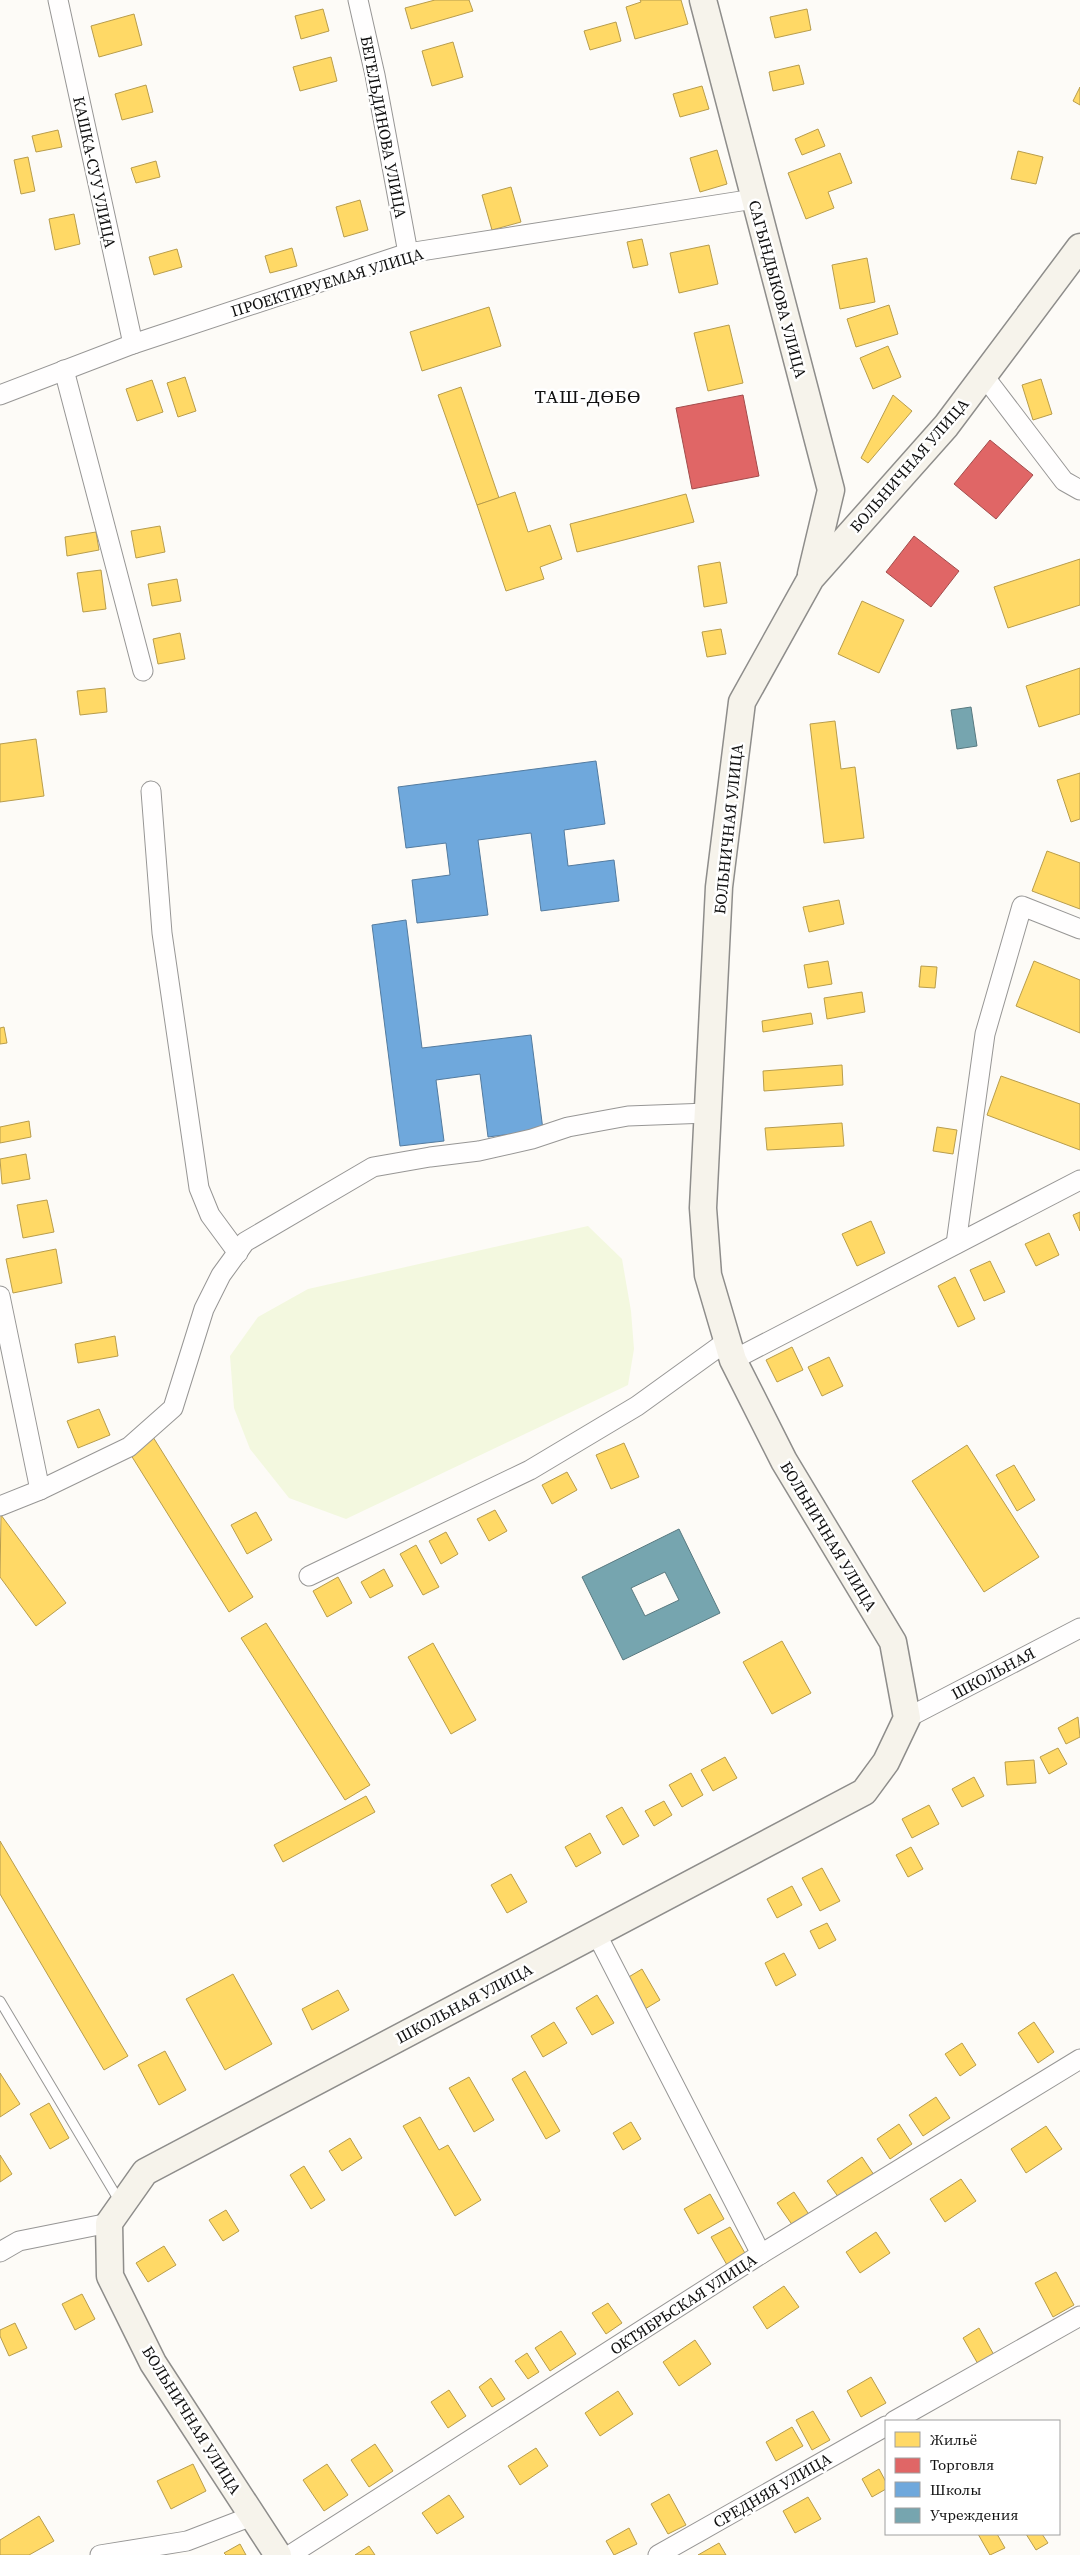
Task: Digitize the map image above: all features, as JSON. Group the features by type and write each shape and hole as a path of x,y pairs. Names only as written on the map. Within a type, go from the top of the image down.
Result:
{"street":[{"name":"КАШКА-СУУ УЛИЦА","path":"58,0 133,344"},
{"name":"БЕГЕЛЬДИНОВА УЛИЦА","path":"358,0 375,75 408,253"},
{"name":"САГЫНДЫКОВА УЛИЦА","path":"703,0 831,490 811,578"},
{"name":"ПРОЕКТИРУЕМАЯ УЛИЦА","path":"0,394 133,344 408,253 754,199"},
{"name":"БОЛЬНИЧНАЯ УЛИЦА","path":"907,1718 893,1642 784,1461 730,1351 708,1275 703,1208 719,887 742,702 811,578 946,426 1080,247"},
{"path":"64,370 143,672"},
{"path":"984,376 1064,481 1080,490"},
{"path":"151,791 162,933 199,1188 210,1215 238,1252"},
{"path":"956,1244 985,1034 1022,906 1080,929"},
{"path":"0,1506 40,1490 129,1447 173,1408 204,1309 221,1275 245,1242 374,1168 430,1157 479,1151 568,1127 628,1116 708,1113"},
{"path":"309,1576 530,1470 730,1351 956,1244 1080,1180"},
{"path":"0,1296 40,1490"},
{"name":"ШКОЛЬНАЯ","path":"907,1718 1080,1628"},
{"name":"ШКОЛЬНАЯ УЛИЦА","path":"115,2213 145,2172 864,1792 886,1762 907,1718"},
{"path":"596,1933 761,2254"},
{"name":"ОКТЯБРЬСКАЯ УЛИЦА","path":"290,2555 761,2254 1080,2059"},
{"name":"БОЛЬНИЧНАЯ УЛИЦА","path":"115,2213 110,2276 153,2363 278,2555"},
{"path":"0,2252 19,2241 115,2213"},
{"path":"896,2420 1080,2316"},
{"name":"СРЕДНЯЯ УЛИЦА","path":"658,2555 885,2427"},
{"path":"100,2555 187,2541 252,2516"}],"lane":[{"path":"0,2000 115,2213"}],"green space":[{"path":"588,1226 622,1259 631,1311 634,1349 628,1385 346,1519 289,1498 250,1449 234,1408 230,1356 258,1317 308,1289"}],"building: Жильё":[{"path":"435,0 469,0 473,11 411,29 405,8"},
{"path":"640,0 681,0 688,24 635,39 626,7 641,2"},
{"path":"323,9 329,31 301,39 295,16"},
{"path":"807,9 811,30 775,38 770,17"},
{"path":"134,14 142,45 99,57 91,26"},
{"path":"616,22 621,41 590,50 584,31"},
{"path":"453,42 463,77 432,86 422,51"},
{"path":"331,57 337,81 300,91 293,67"},
{"path":"799,65 804,84 773,91 769,72"},
{"path":"146,85 153,112 122,120 115,94"},
{"path":"702,86 709,109 680,117 673,94"},
{"path":"1080,87 1080,105 1073,101"},
{"path":"818,129 825,146 802,155 795,139"},
{"path":"58,130 62,147 36,152 32,136"},
{"path":"717,150 727,184 700,192 690,158"},
{"path":"1018,151 1043,157 1036,184 1011,179"},
{"path":"840,153 852,183 828,192 834,208 806,219 788,173"},
{"path":"28,157 35,191 21,194 14,160"},
{"path":"156,161 160,177 136,183 131,168"},
{"path":"511,187 521,222 492,230 482,195"},
{"path":"360,200 368,230 344,237 336,207"},
{"path":"74,214 80,244 55,250 49,219"},
{"path":"642,239 648,265 633,268 627,242"},
{"path":"709,245 718,284 679,293 670,253"},
{"path":"292,248 297,266 270,273 265,256"},
{"path":"177,249 182,267 154,275 149,257"},
{"path":"867,258 875,302 840,309 832,265"},
{"path":"889,305 898,334 856,347 847,319"},
{"path":"489,307 501,346 422,371 410,332"},
{"path":"729,325 743,383 708,391 694,333"},
{"path":"888,346 901,377 873,389 860,358"},
{"path":"185,377 196,411 178,417 167,383"},
{"path":"1041,379 1052,414 1033,420 1022,385"},
{"path":"152,380 163,412 137,421 126,389"},
{"path":"461,387 499,498 477,505 438,395"},
{"path":"893,395 912,411 868,463 861,458"},
{"path":"515,492 528,532 550,525 562,559 540,567 544,579 506,591 477,505"},
{"path":"686,494 694,522 577,552 570,524"},
{"path":"160,526 165,552 136,558 131,531"},
{"path":"96,532 99,550 67,556 65,537"},
{"path":"1080,559 1080,605 1008,628 994,587"},
{"path":"720,562 727,603 704,607 698,566"},
{"path":"101,570 106,609 83,612 77,573"},
{"path":"177,579 181,601 152,606 148,584"},
{"path":"862,601 904,620 879,673 838,654"},
{"path":"721,629 726,654 707,657 702,632"},
{"path":"180,633 185,659 158,664 153,639"},
{"path":"1080,668 1080,714 1039,727 1026,686"},
{"path":"105,688 107,712 80,715 77,691"},
{"path":"835,721 841,769 855,767 864,838 824,843 810,724"},
{"path":"36,739 44,796 0,802 0,744"},
{"path":"1080,773 1080,819 1071,822 1057,780"},
{"path":"1047,851 1080,863 1080,909 1032,891"},
{"path":"839,900 844,924 809,932 803,907"},
{"path":"828,961 832,984 808,988 804,965"},
{"path":"1034,961 1080,980 1080,1033 1016,1006"},
{"path":"921,966 937,967 935,988 919,987"},
{"path":"862,992 865,1012 827,1019 824,998"},
{"path":"811,1013 813,1024 763,1032 762,1021"},
{"path":"4,1027 7,1043 0,1044 0,1028"},
{"path":"842,1065 843,1085 764,1091 763,1071"},
{"path":"1001,1076 1080,1104 1080,1150 987,1115"},
{"path":"29,1121 31,1137 0,1143 0,1127"},
{"path":"842,1123 844,1146 767,1150 765,1128"},
{"path":"937,1127 957,1130 953,1154 933,1151"},
{"path":"26,1154 30,1179 2,1184 0,1159"},
{"path":"47,1200 54,1232 23,1238 17,1205"},
{"path":"1080,1212 1080,1231 1073,1215"},
{"path":"871,1221 885,1253 857,1266 842,1234"},
{"path":"1049,1233 1059,1255 1036,1266 1025,1244"},
{"path":"56,1249 62,1283 13,1293 6,1259"},
{"path":"990,1261 1005,1292 984,1301 970,1270"},
{"path":"955,1277 975,1319 958,1327 938,1286"},
{"path":"115,1336 118,1356 78,1363 75,1344"},
{"path":"792,1347 803,1370 777,1382 766,1360"},
{"path":"829,1357 843,1386 822,1396 808,1367"},
{"path":"99,1409 110,1435 78,1448 67,1421"},
{"path":"153,1437 253,1597 229,1612 129,1452"},
{"path":"624,1443 639,1477 611,1489 596,1455"},
{"path":"967,1445 1039,1557 984,1592 912,1481"},
{"path":"1014,1465 1035,1500 1017,1511 996,1475"},
{"path":"567,1472 577,1490 552,1504 542,1485"},
{"path":"495,1510 507,1531 489,1541 477,1519"},
{"path":"256,1512 272,1540 247,1554 231,1525"},
{"path":"1,1515 66,1603 36,1626 0,1577"},
{"path":"446,1532 458,1554 441,1564 429,1541"},
{"path":"416,1545 439,1587 423,1595 400,1554"},
{"path":"384,1569 393,1586 370,1598 361,1582"},
{"path":"338,1577 352,1603 327,1617 313,1591"},
{"path":"266,1623 370,1785 345,1800 241,1638"},
{"path":"782,1641 811,1693 772,1714 743,1662"},
{"path":"433,1643 476,1720 451,1734 408,1657"},
{"path":"1078,1717 1080,1737 1066,1744 1058,1728"},
{"path":"1058,1748 1067,1764 1049,1774 1040,1757"},
{"path":"725,1757 737,1778 713,1791 701,1770"},
{"path":"1034,1760 1036,1783 1007,1785 1005,1762"},
{"path":"691,1773 703,1795 682,1807 669,1785"},
{"path":"974,1777 984,1796 962,1807 952,1789"},
{"path":"366,1796 375,1812 283,1862 274,1845"},
{"path":"664,1801 672,1815 654,1826 645,1811"},
{"path":"929,1805 939,1824 912,1838 902,1819"},
{"path":"622,1807 639,1836 623,1845 606,1816"},
{"path":"590,1833 601,1853 576,1867 565,1847"},
{"path":"0,1841 128,2056 104,2070 0,1894"},
{"path":"911,1847 923,1869 908,1877 896,1855"},
{"path":"822,1868 840,1901 820,1911 802,1878"},
{"path":"511,1874 527,1902 507,1913 491,1885"},
{"path":"792,1886 802,1905 777,1918 767,1899"},
{"path":"827,1923 836,1940 819,1949 810,1931"},
{"path":"784,1953 796,1975 776,1986 765,1963"},
{"path":"642,1969 660,2000 645,2009 627,1978"},
{"path":"233,1974 272,2044 225,2070 186,1999"},
{"path":"338,1990 349,2010 312,2030 302,2009"},
{"path":"597,1995 614,2023 592,2035 576,2008"},
{"path":"554,2022 567,2043 543,2057 531,2036"},
{"path":"1034,2022 1054,2052 1038,2063 1018,2033"},
{"path":"962,2043 976,2065 960,2076 945,2054"},
{"path":"165,2051 186,2090 159,2105 138,2065"},
{"path":"525,2071 560,2131 546,2139 512,2079"},
{"path":"0,2073 20,2104 0,2117"},
{"path":"469,2077 494,2120 474,2132 449,2088"},
{"path":"936,2097 950,2118 923,2136 909,2115"},
{"path":"49,2103 69,2138 50,2149 30,2114"},
{"path":"420,2117 439,2150 448,2145 481,2200 455,2216 403,2126"},
{"path":"631,2122 641,2139 623,2150 613,2133"},
{"path":"899,2124 912,2144 890,2159 877,2139"},
{"path":"1046,2126 1062,2149 1026,2173 1011,2149"},
{"path":"350,2138 362,2158 342,2171 329,2151"},
{"path":"0,2155 12,2174 0,2182"},
{"path":"862,2157 874,2175 839,2198 827,2181"},
{"path":"304,2166 325,2200 311,2209 290,2175"},
{"path":"961,2179 976,2201 945,2222 930,2199"},
{"path":"794,2192 810,2216 793,2226 777,2203"},
{"path":"710,2194 724,2219 698,2234 684,2209"},
{"path":"226,2210 239,2231 223,2241 209,2220"},
{"path":"730,2227 746,2255 727,2265 711,2237"},
{"path":"876,2232 890,2253 860,2273 846,2252"},
{"path":"164,2246 176,2265 148,2282 136,2263"},
{"path":"1056,2272 1074,2305 1053,2317 1035,2283"},
{"path":"784,2286 799,2307 767,2329 753,2307"},
{"path":"82,2294 95,2319 75,2330 62,2304"},
{"path":"608,2303 622,2323 606,2334 592,2313"},
{"path":"15,2323 27,2348 9,2356 0,2336 0,2330"},
{"path":"979,2328 994,2355 978,2364 963,2338"},
{"path":"561,2331 576,2354 550,2371 535,2348"},
{"path":"695,2340 711,2364 679,2386 663,2362"},
{"path":"527,2353 539,2372 528,2379 515,2361"},
{"path":"871,2377 886,2403 861,2417 847,2391"},
{"path":"491,2378 505,2399 492,2407 479,2387"},
{"path":"449,2390 466,2416 448,2428 431,2402"},
{"path":"618,2391 633,2414 600,2436 585,2413"},
{"path":"813,2411 830,2440 812,2450 796,2420"},
{"path":"792,2427 803,2446 776,2461 766,2442"},
{"path":"375,2444 393,2471 369,2487 351,2460"},
{"path":"536,2448 548,2466 520,2485 508,2466"},
{"path":"193,2464 206,2491 171,2509 157,2481"},
{"path":"327,2464 348,2495 324,2511 303,2480"},
{"path":"879,2469 885,2480 885,2490 872,2497 862,2479"},
{"path":"669,2494 686,2525 668,2534 651,2504"},
{"path":"449,2495 464,2517 437,2534 422,2513"},
{"path":"808,2497 821,2519 795,2533 783,2511"},
{"path":"39,2516 54,2541 29,2555 0,2555 0,2540"},
{"path":"629,2528 637,2544 614,2555 606,2541"},
{"path":"979,2535 998,2535 1005,2548 990,2555"},
{"path":"1027,2535 1043,2535 1048,2543 1036,2550"},
{"path":"719,2543 726,2555 698,2555"},
{"path":"240,2544 246,2555 226,2555 224,2553"},
{"path":"369,2546 375,2555 355,2555"}],"building: Торговля":[{"path":"743,395 759,476 692,489 676,408"},
{"path":"990,440 1033,475 996,519 954,484"},
{"path":"914,536 959,571 931,607 886,572"}],"building: Школы":[{"path":"596,761 605,824 564,830 568,866 614,860 619,901 541,911 531,833 478,840 488,915 417,923 412,880 450,875 446,843 406,848 398,787"},
{"path":"406,920 422,1048 531,1035 543,1130 488,1137 480,1074 436,1080 444,1141 400,1146 372,925"}],"building: Учреждения":[{"path":"971,707 977,746 957,749 951,710"},
{"path":"679,1529 720,1613 623,1660 582,1577","holes":["665,1572 679,1600 645,1616 631,1588"]}],"district":[{"name":"ТАШ-ДӨБӨ","path":"588,396"}]}
